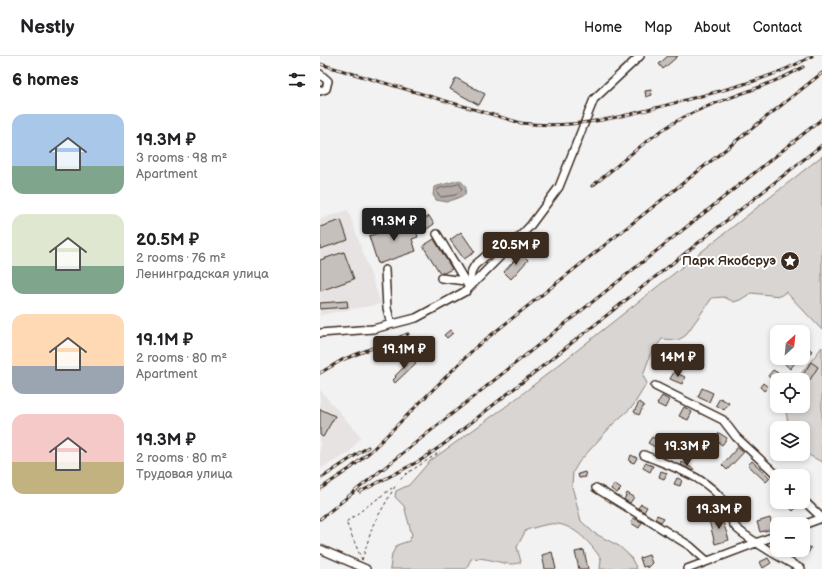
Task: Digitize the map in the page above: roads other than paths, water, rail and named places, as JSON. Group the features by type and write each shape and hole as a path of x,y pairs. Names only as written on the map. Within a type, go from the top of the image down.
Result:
{"street":[{"path":"320,333 373,329 416,318 466,286 510,248 530,226 559,187 594,99 640,56"},
{"path":"320,74 328,81 326,89 320,90"},
{"path":"437,234 466,286"},
{"path":"466,286 475,265 494,249 510,248"},
{"path":"385,270 387,308 391,324"},
{"path":"441,278 466,286"},
{"path":"656,386 723,420 736,437 770,469"},
{"path":"644,455 695,476 717,493 727,506 734,526 757,543 801,569"},
{"path":"596,488 690,546 707,561"},
{"path":"810,507 822,518 810,523"},
{"path":"687,569 770,538"},
{"path":"320,549 366,569"}],"water":[{"path":"460,180 466,187 465,195 447,202 436,200 433,195 434,187"}],"railway":[{"path":"320,64 521,123 544,125 590,122 657,108 758,80 812,56"},
{"path":"592,186 639,147 677,121 704,108 775,81 803,67"},
{"path":"320,489 351,468 372,450 476,347 822,73"},
{"path":"320,519 822,119"},
{"path":"360,492 421,460 444,444 822,145"},
{"path":"320,373 342,360 408,334"},
{"path":"320,479 368,447"}],"place":[{"name":"Парк Якобсруэ","path":"790,261"}]}
